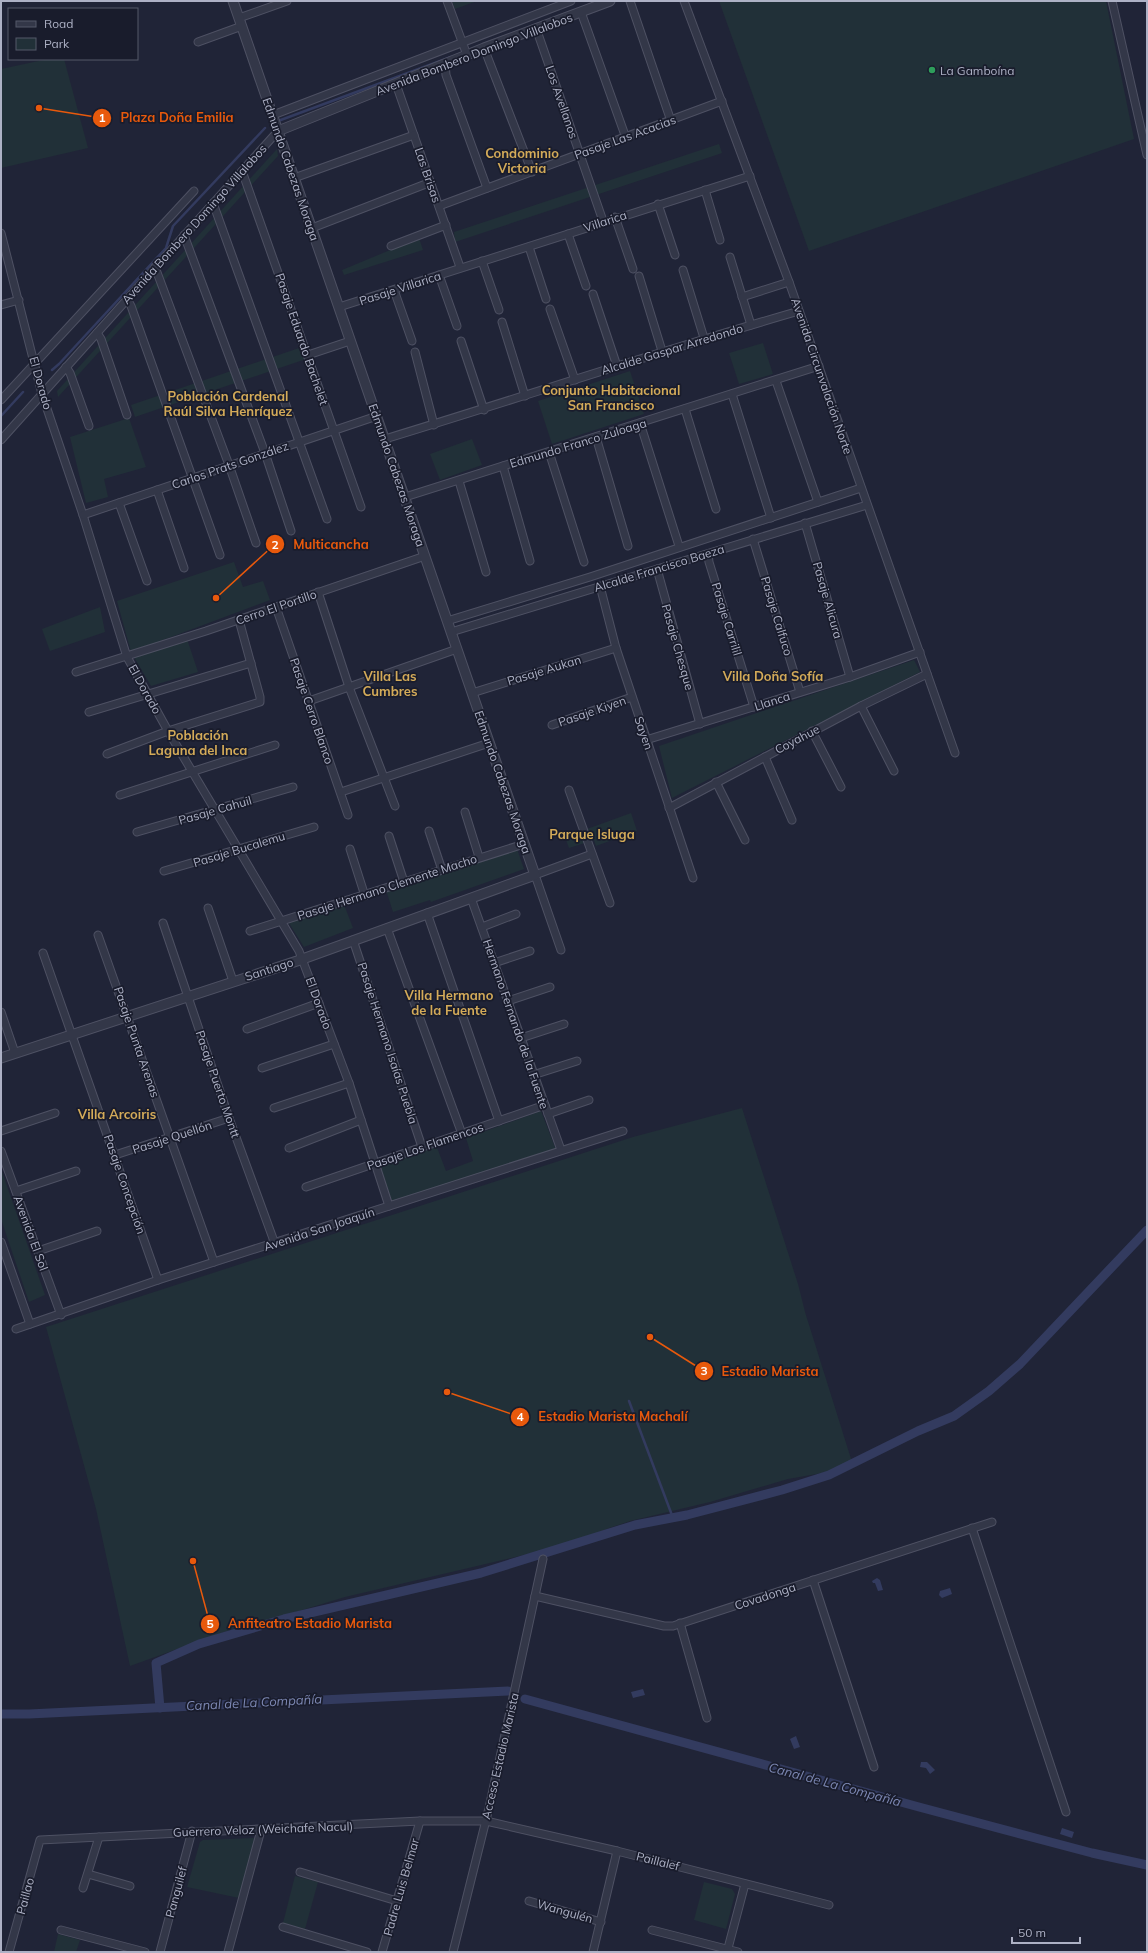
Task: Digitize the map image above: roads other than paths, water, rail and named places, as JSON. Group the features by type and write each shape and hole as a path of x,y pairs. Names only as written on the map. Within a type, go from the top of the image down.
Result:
{"street":[{"name":"Edmundo Cabezas Moraga","path":"233,1 561,950"},
{"path":"198,42 287,1"},
{"path":"447,1 467,55"},
{"name":"Avenida Bombero Domingo Villalobos","path":"273,115 571,1"},
{"name":"Avenida Bombero Domingo Villalobos","path":"1,440 278,131 484,48 610,1"},
{"path":"630,1 670,121"},
{"name":"Avenida Circunvalación Norte","path":"684,1 789,282 954,752"},
{"path":"1112,1 1147,154"},
{"path":"581,12 626,138"},
{"name":"Los Avellanos","path":"536,28 603,221"},
{"path":"484,48 532,172"},
{"path":"445,64 446,75 487,188"},
{"name":"Las Brisas","path":"396,84 460,267"},
{"name":"Pasaje Las Acacias","path":"439,206 626,138 722,101"},
{"path":"294,178 414,134"},
{"name":"Pasaje Eduardo Bachelet","path":"242,171 361,507"},
{"name":"Villarica","path":"460,267 529,247 615,217 750,176"},
{"path":"312,228 431,182"},
{"path":"705,190 720,240"},
{"name":"Avenida Bombero Domingo Villalobos","path":"1,400 194,191"},
{"path":"213,203 327,518"},
{"path":"658,204 675,255"},
{"path":"615,217 633,269"},
{"path":"391,246 446,225"},
{"name":"El Dorado","path":"1,234 42,394 83,515 127,657 168,731 282,920 302,958 349,1083 389,1206"},
{"path":"568,234 586,286"},
{"path":"184,235 265,453 291,531"},
{"path":"529,247 546,299"},
{"path":"730,257 751,325"},
{"path":"482,261 500,310"},
{"path":"156,267 256,543"},
{"name":"Pasaje Villarica","path":"339,307 460,267"},
{"path":"683,270 704,338"},
{"path":"439,275 457,326"},
{"path":"639,276 662,351"},
{"path":"742,297 789,282"},
{"path":"394,290 412,341"},
{"path":"593,294 617,366"},
{"path":"127,299 131,306 220,555"},
{"path":"1,305 19,300"},
{"path":"550,309 575,380"},
{"name":"Alcalde Gaspar Arredondo","path":"384,439 484,410 704,338 799,311"},
{"path":"502,322 525,396"},
{"path":"97,333 127,415"},
{"path":"308,355 350,341"},
{"path":"461,341 484,410"},
{"path":"415,352 434,425"},
{"name":"Edmundo Franco Zuloaga","path":"404,497 776,381 819,366"},
{"path":"66,367 70,373 89,426"},
{"path":"776,381 818,502"},
{"path":"732,394 771,518"},
{"path":"685,409 716,509"},
{"name":"Carlos Prats González","path":"83,515 377,416"},
{"path":"640,423 679,546"},
{"path":"596,437 628,546"},
{"path":"549,452 584,562"},
{"path":"503,466 530,561"},
{"path":"459,481 486,572"},
{"name":"Alcalde Francisco Baeza","path":"448,621 590,577 679,546 771,518 861,488"},
{"path":"157,490 184,568"},
{"path":"119,503 147,581"},
{"name":"Alcalde Francisco Baeza","path":"451,632 867,505"},
{"name":"Pasaje Alicura","path":"805,523 850,677"},
{"name":"Pasaje Calfuco","path":"753,539 800,692"},
{"name":"Pasaje Carrilil","path":"708,554 754,707"},
{"name":"Cerro El Portillo","path":"76,672 127,657 239,620 424,556"},
{"name":"Pasaje Chesque","path":"657,569 700,724"},
{"name":"Sayen","path":"600,586 616,648 693,878"},
{"path":"318,592 349,687 385,778 394,806"},
{"name":"Pasaje Cerro Blanco","path":"276,607 348,815"},
{"path":"107,754 168,731 260,702 260,697 239,620"},
{"name":"Pasaje Aukan","path":"472,692 616,648"},
{"path":"309,701 457,649"},
{"name":"Llanca","path":"646,740 850,677 920,652"},
{"path":"89,712 251,663"},
{"name":"Coyahue","path":"669,808 861,706 927,674"},
{"name":"Pasaje Kiyen","path":"552,725 632,697"},
{"path":"861,706 894,771"},
{"path":"812,732 841,788"},
{"path":"340,792 489,743"},
{"path":"120,795 275,745"},
{"path":"765,757 792,820"},
{"path":"716,782 745,840"},
{"name":"Pasaje Cahuil","path":"137,832 293,787"},
{"path":"569,790 610,903"},
{"path":"466,812 479,857"},
{"name":"Pasaje Bucalemu","path":"164,871 240,850 314,827"},
{"path":"429,831 442,870"},
{"path":"389,836 404,882"},
{"name":"Pasaje Hermano Clemente Macho","path":"250,931 364,896 479,857 524,844"},
{"path":"350,849 364,896"},
{"path":"535,874 592,854"},
{"name":"Santiago","path":"1,1058 302,958 535,874"},
{"name":"Hermano Fernando de la Fuente","path":"471,898 561,1150"},
{"path":"208,908 233,981"},
{"path":"427,913 499,1121"},
{"path":"482,927 516,914"},
{"name":"Pasaje Puerto Montt","path":"163,923 229,1118 275,1244"},
{"path":"387,928 462,1134"},
{"name":"Pasaje Punta Arenas","path":"98,935 214,1262"},
{"name":"Pasaje Hermano Isaías Puebla","path":"353,940 422,1147"},
{"path":"494,963 530,951"},
{"name":"Pasaje Concepción","path":"43,953 73,1034 158,1280"},
{"path":"508,1001 550,987"},
{"path":"247,1029 319,1003"},
{"path":"1,1012 15,1053"},
{"path":"521,1038 564,1024"},
{"path":"262,1068 334,1044"},
{"path":"533,1075 577,1061"},
{"path":"274,1108 349,1083"},
{"path":"548,1114 589,1100"},
{"name":"Pasaje Los Flamencos","path":"306,1187 545,1105"},
{"path":"1,1131 55,1113"},
{"name":"Pasaje Quellón","path":"115,1155 229,1118"},
{"path":"289,1148 361,1120"},
{"name":"Avenida San Joaquín","path":"16,1329 61,1315 158,1280 275,1244 623,1131"},
{"name":"Avenida El Sol","path":"1,1151 61,1315"},
{"path":"16,1191 76,1171"},
{"path":"38,1251 97,1231"},
{"path":"1,1242 30,1324"},
{"name":"Covadonga","path":"535,1596 664,1626 680,1623 992,1522"},
{"path":"972,1528 1066,1812"},
{"name":"Acceso Estadio Marista","path":"452,1952 486,1821 543,1559"},
{"path":"813,1580 874,1767"},
{"path":"680,1623 707,1718"},
{"name":"Guerrero Veloz (Weichafe Nacul)","path":"40,1840 420,1821 486,1821"},
{"name":"Padre Luis Belmar","path":"382,1952 420,1821"},
{"name":"Paillalef","path":"486,1821 617,1851 828,1905"},
{"path":"228,1952 261,1830"},
{"name":"Panguilef","path":"160,1952 192,1832"},
{"path":"84,1888 99,1837"},
{"name":"Paillao","path":"9,1952 40,1840"},
{"path":"593,1952 617,1851"},
{"path":"300,1872 397,1901"},
{"path":"88,1874 130,1886"},
{"path":"727,1951 745,1884"},
{"name":"Wangulén","path":"529,1901 601,1922"},
{"path":"283,1927 367,1952"},
{"path":"61,1930 145,1952"},
{"path":"652,1930 727,1951 738,1952"}],"water":[{"path":"877,1578 880,1580 883,1590 878,1591 875,1583 872,1581"},
{"path":"950,1588 952,1594 942,1598 939,1595 940,1591"},
{"path":"643,1689 645,1695 633,1698 631,1692"},
{"path":"796,1736 800,1747 794,1749 790,1739"},
{"path":"921,1762 927,1762 935,1770 930,1774 926,1768 920,1767"},
{"path":"1062,1828 1074,1832 1072,1838 1060,1834"}],"waterway":[{"path":"278,121 451,57"},
{"path":"52,370 166,248 173,226 265,128"},
{"path":"1,416 23,392"},
{"path":"160,1708 156,1663 199,1644 284,1619 481,1573 635,1525 687,1515 782,1490 829,1475 918,1431 954,1416 989,1391 1020,1364 1147,1230"},
{"path":"629,1401 673,1518"},
{"name":"Canal de La Compañía","path":"1,1714 29,1714 508,1691"},
{"name":"Canal de La Compañía","path":"525,1699 919,1807 1092,1853 1147,1865"}],"place":[{"name":"La Gamboína","path":"932,70"},
{"name":"Plaza Doña Emilia","path":"39,108"},
{"name":"Multicancha","path":"216,598"},
{"name":"Estadio Marista","path":"650,1337"},
{"name":"Estadio Marista Machalí","path":"447,1392"},
{"name":"Anfiteatro Estadio Marista","path":"193,1561"}],"district":[{"name":"Condominio Victoria","path":"522,160"},
{"name":"Conjunto Habitacional San Francisco","path":"611,398"},
{"name":"Población Cardenal Raúl Silva Henríquez","path":"228,404"},
{"name":"Villa Doña Sofía","path":"773,676"},
{"name":"Villa Las Cumbres","path":"390,684"},
{"name":"Población Laguna del Inca","path":"198,742"},
{"name":"Parque Isluga","path":"592,834"},
{"name":"Villa Hermano de la Fuente","path":"449,1002"},
{"name":"Villa Arcoiris","path":"117,1114"}]}
